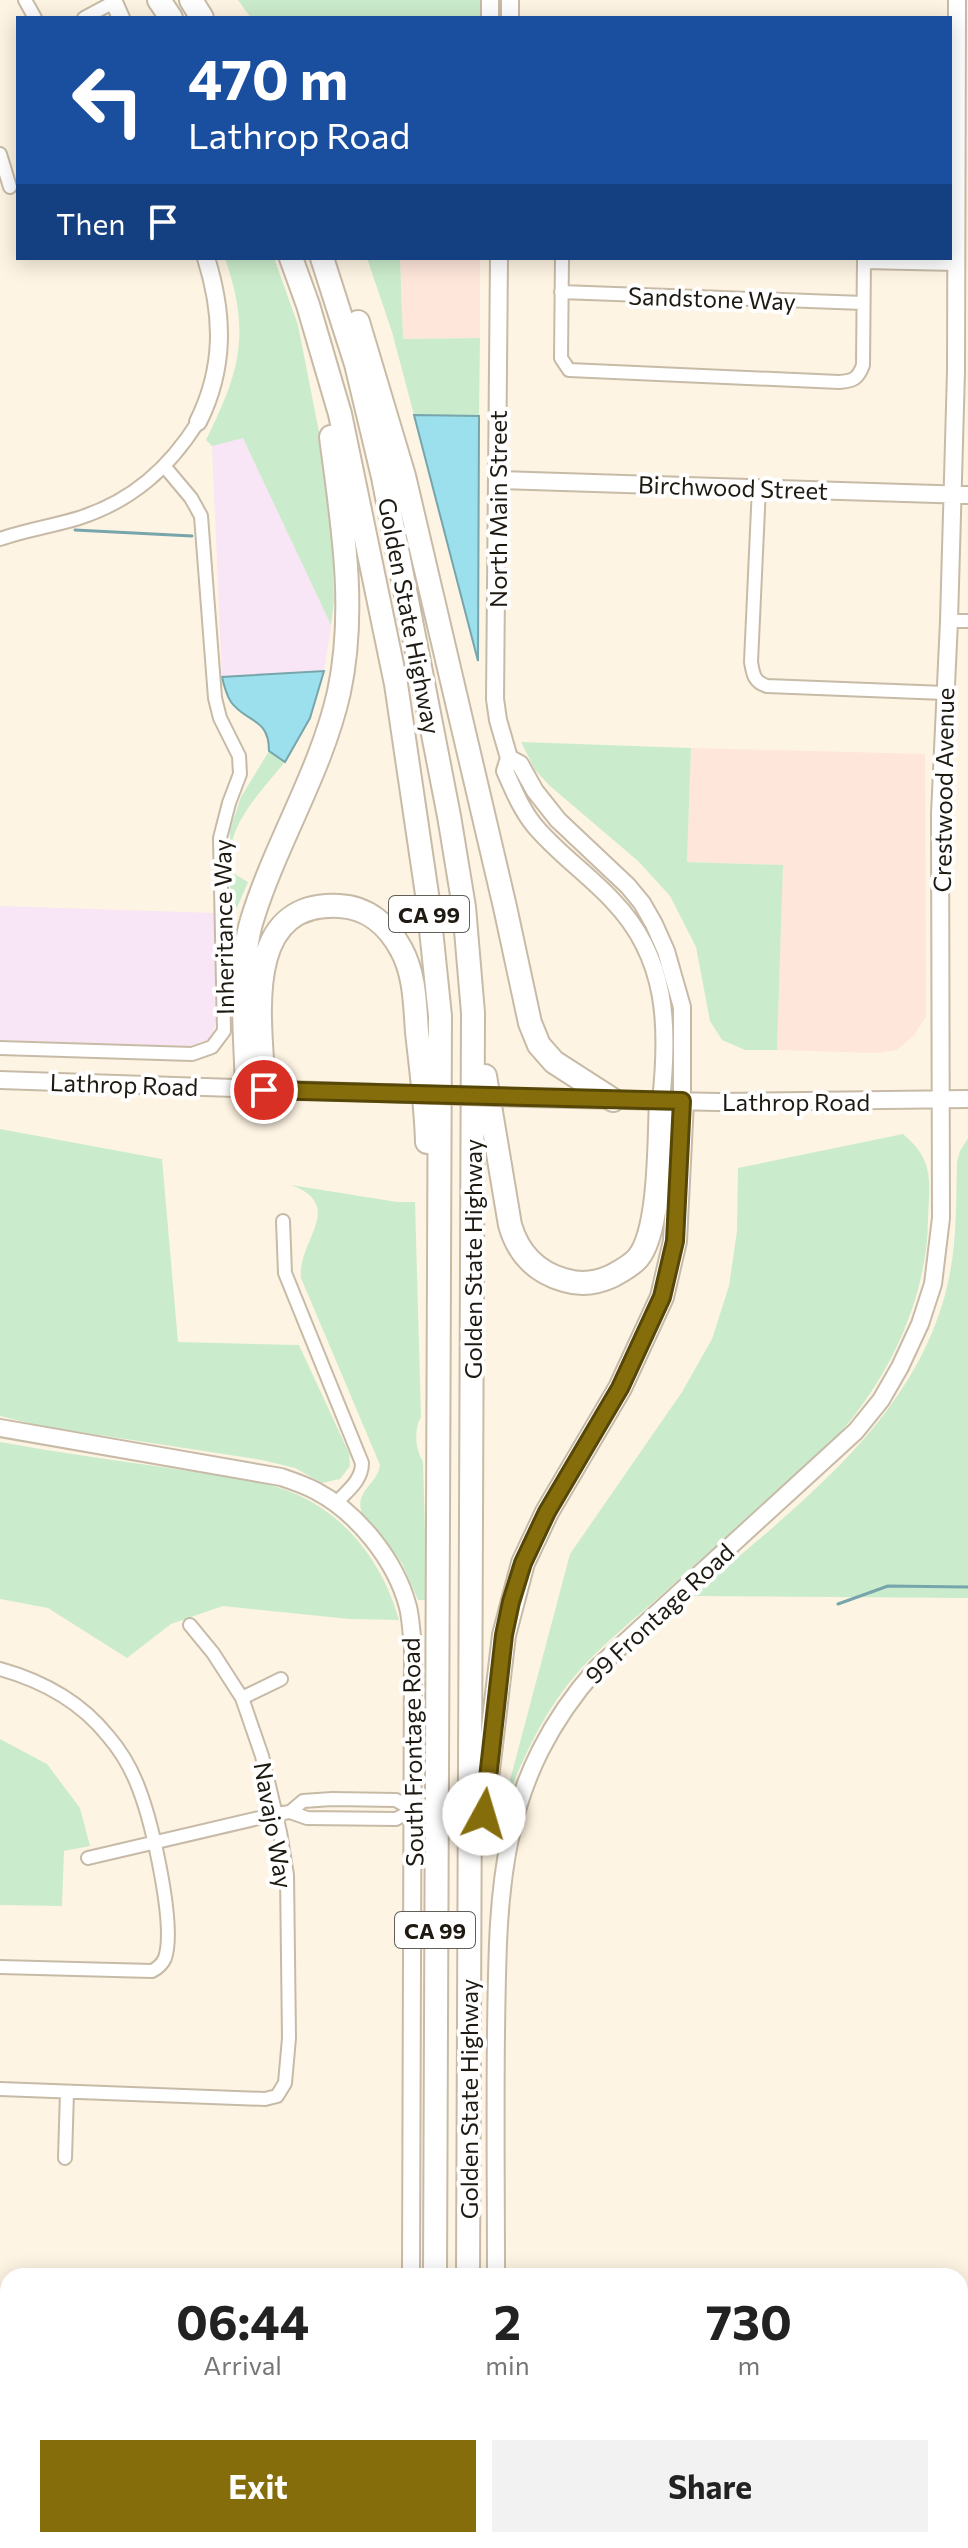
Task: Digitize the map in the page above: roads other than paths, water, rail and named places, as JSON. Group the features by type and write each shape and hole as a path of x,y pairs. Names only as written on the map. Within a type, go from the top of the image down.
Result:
{"highway":[{"name":"Golden State Highway","path":"292,260 340,414 396,684 428,901 440,1016 435,2268"},
{"name":"Golden State Highway","path":"323,260 356,364 383,477 449,816 464,907 473,1013 468,2268"},
{"path":"335,260 371,358 404,476 530,1023 539,1045 554,1062 613,1100"},
{"path":"255,1090 245,970 246,946 252,920 314,771 339,693 346,644 347,597 342,529 321,348"},
{"path":"255,1090 263,971 271,940 284,922 316,907 338,906 362,910 392,934 408,964 413,987 426,1128 436,1584"},
{"path":"473,1013 512,1234 530,1261 554,1277 578,1283 604,1279 636,1260 642,1252 652,1229 672,1101"},
{"path":"469,1894 484,1814 500,1669 511,1602 523,1563 547,1512 620,1388 662,1297 675,1241 672,1101"}],"street":[{"name":"Crestwood Avenue","path":"941,1100 940,814 949,621 960,494 962,372 953,244 957,0"},
{"path":"90,16 116,7"},
{"path":"0,154 9,187"},
{"path":"0,539 80,517 117,502 165,467 198,422 211,392 221,342 218,298 207,260"},
{"name":"North Main Street","path":"499,260 495,699 498,720 509,758 520,764 535,791 558,820 628,886 654,924 666,951 682,1007 672,1101"},
{"path":"562,260 562,364 569,370 827,382 852,381 863,365 864,260 956,264"},
{"name":"Sandstone Way","path":"561,292 863,303"},
{"name":"Inheritance Way","path":"0,1048 198,1054 212,1047 224,1031 220,838 240,774 239,756 220,718 215,698 201,516 191,498 165,467"},
{"name":"Birchwood Street","path":"497,480 960,494"},
{"path":"759,487 751,662 753,676 758,682 767,686 945,693"},
{"path":"949,621 968,621"},
{"name":"Lathrop Road","path":"0,1080 613,1100 968,1099"},
{"name":"99 Frontage Road","path":"496,2268 495,2092 500,1897 507,1846 525,1784 550,1729 570,1698 597,1668 828,1459 881,1400 920,1324 933,1284 941,1218 941,1100"},
{"path":"283,1221 285,1273 362,1463 358,1481 335,1504"},
{"name":"South Frontage Road","path":"0,1428 281,1477 318,1492 359,1523 392,1567 408,1606 413,1644 411,2268"},
{"name":"Navajo Way","path":"67,2092 265,2099 281,2092 285,2083 289,2038 283,1813 242,1698 213,1653 190,1625"},
{"path":"0,1669 48,1687 76,1704 98,1723 132,1773 143,1801 165,1901 165,1957 162,1964 152,1971 0,1967"},
{"path":"242,1698 281,1679"},
{"path":"88,1858 283,1813 303,1801 396,1800 413,1810"},
{"path":"283,1813 307,1818 396,1819 413,1810"},
{"path":"0,2089 67,2092 65,2158"}],"water":[{"path":"414,415 479,416 478,661"},
{"path":"324,671 310,718 285,762 269,751 268,740 261,726 231,702 222,677"}],"waterway":[{"path":"75,530 192,536"},
{"path":"838,1604 888,1586 968,1587"}]}
